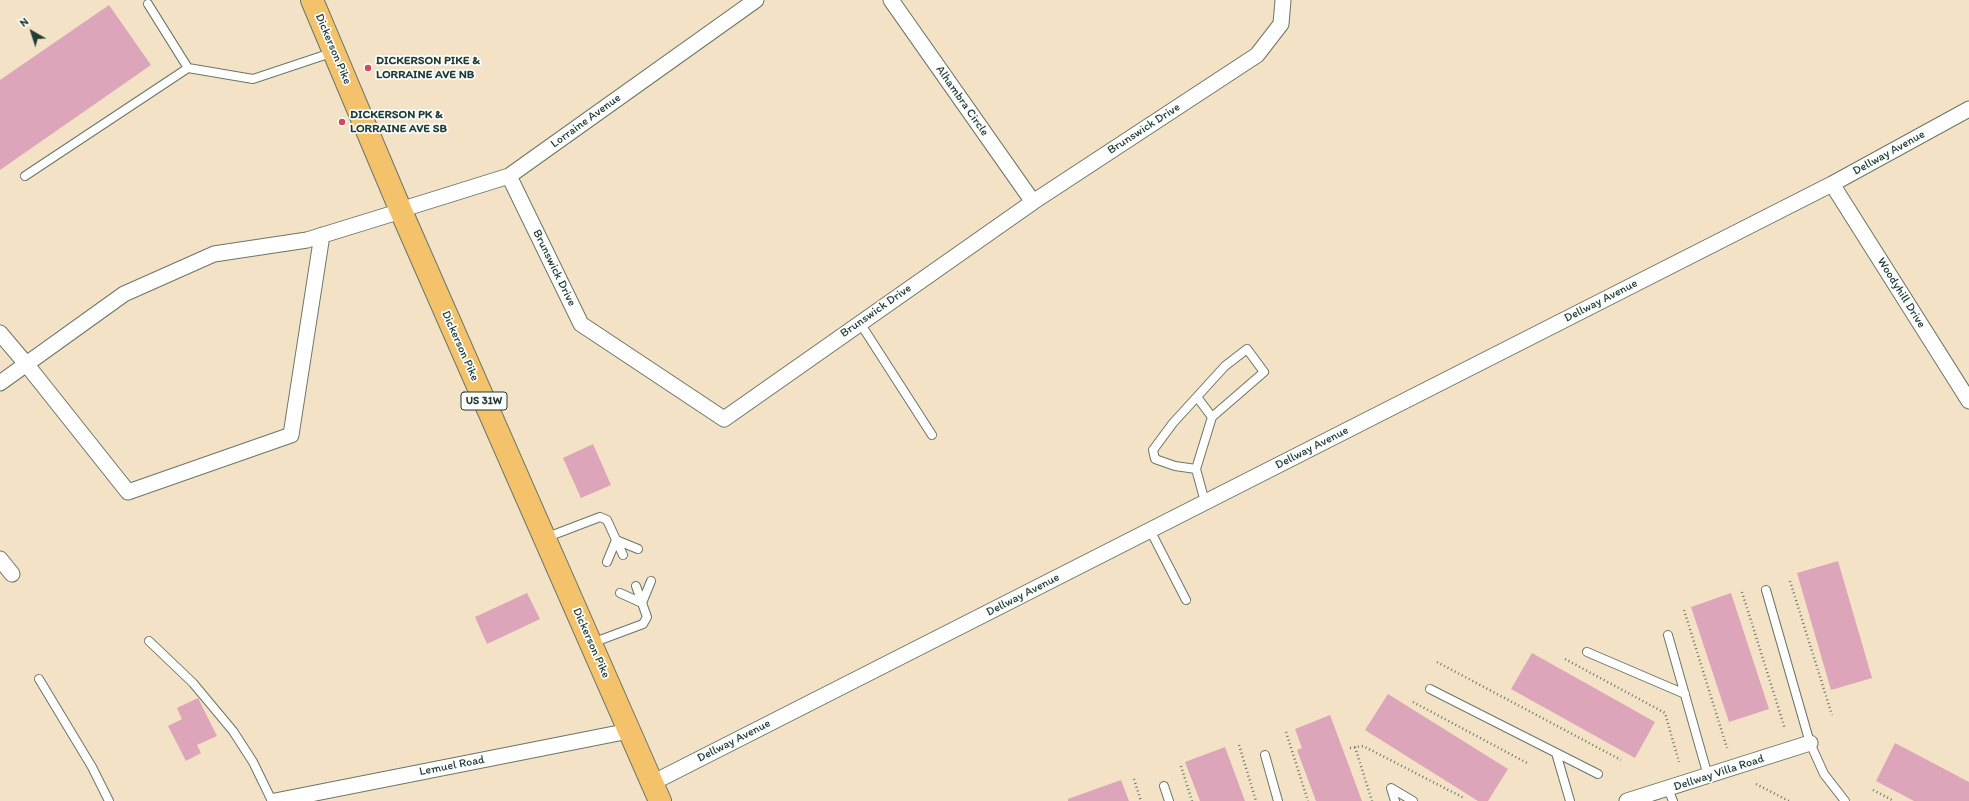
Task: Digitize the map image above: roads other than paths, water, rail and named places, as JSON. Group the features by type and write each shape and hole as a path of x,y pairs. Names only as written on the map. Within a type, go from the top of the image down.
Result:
{"main road":[{"name":"Dickerson Pike","path":"313,0 401,210 656,792"}],"street":[{"name":"Lorraine Avenue","path":"0,383 124,294 214,254 307,240 509,176 756,0"},
{"name":"Alhambra Circle","path":"891,0 1033,202"},
{"name":"Brunswick Drive","path":"509,176 581,324 724,419 1033,202 1258,55 1281,24 1283,0"},
{"name":"Dellway Avenue","path":"656,792 1150,530 1832,184 1969,109"},
{"name":"Woodyhill Drive","path":"1832,184 1969,402"},
{"path":"0,333 128,492 292,435 322,236"},
{"path":"0,559 12,574"},
{"name":"Lemuel Road","path":"275,801 630,731"},
{"name":"Dellway Villa Road","path":"1627,801 1671,795 1708,776 1810,743"}],"lane":[{"path":"148,4 188,68"},
{"path":"24,176 188,68 253,79 334,52"},
{"path":"860,323 932,435"},
{"path":"1196,469 1175,466 1155,459 1153,450 1173,424 1225,366 1247,349 1264,372 1212,417 1196,469 1205,502"},
{"path":"1198,397 1212,417"},
{"path":"545,538 600,517 607,520 623,556"},
{"path":"1150,530 1186,600"},
{"path":"616,540 638,549"},
{"path":"607,562 616,540"},
{"path":"642,603 651,581"},
{"path":"591,643 643,624 647,617 636,586"},
{"path":"1766,590 1810,743 1824,774 1845,801"},
{"path":"620,593 642,603"},
{"path":"1668,635 1708,776"},
{"path":"149,641 193,683 233,731 254,762 272,801"},
{"path":"1587,652 1685,694"},
{"path":"39,679 92,767 109,801"},
{"path":"1430,689 1598,774"},
{"path":"1556,753 1570,801"},
{"path":"1265,755 1278,801"},
{"path":"1164,786 1169,801"},
{"path":"1395,801 1391,788 1413,801"}],"place":[{"name":"DICKERSON PIKE & LORRAINE AVE NB","path":"368,68"},
{"name":"DICKERSON PK & LORRAINE AVE SB","path":"342,122"}]}
